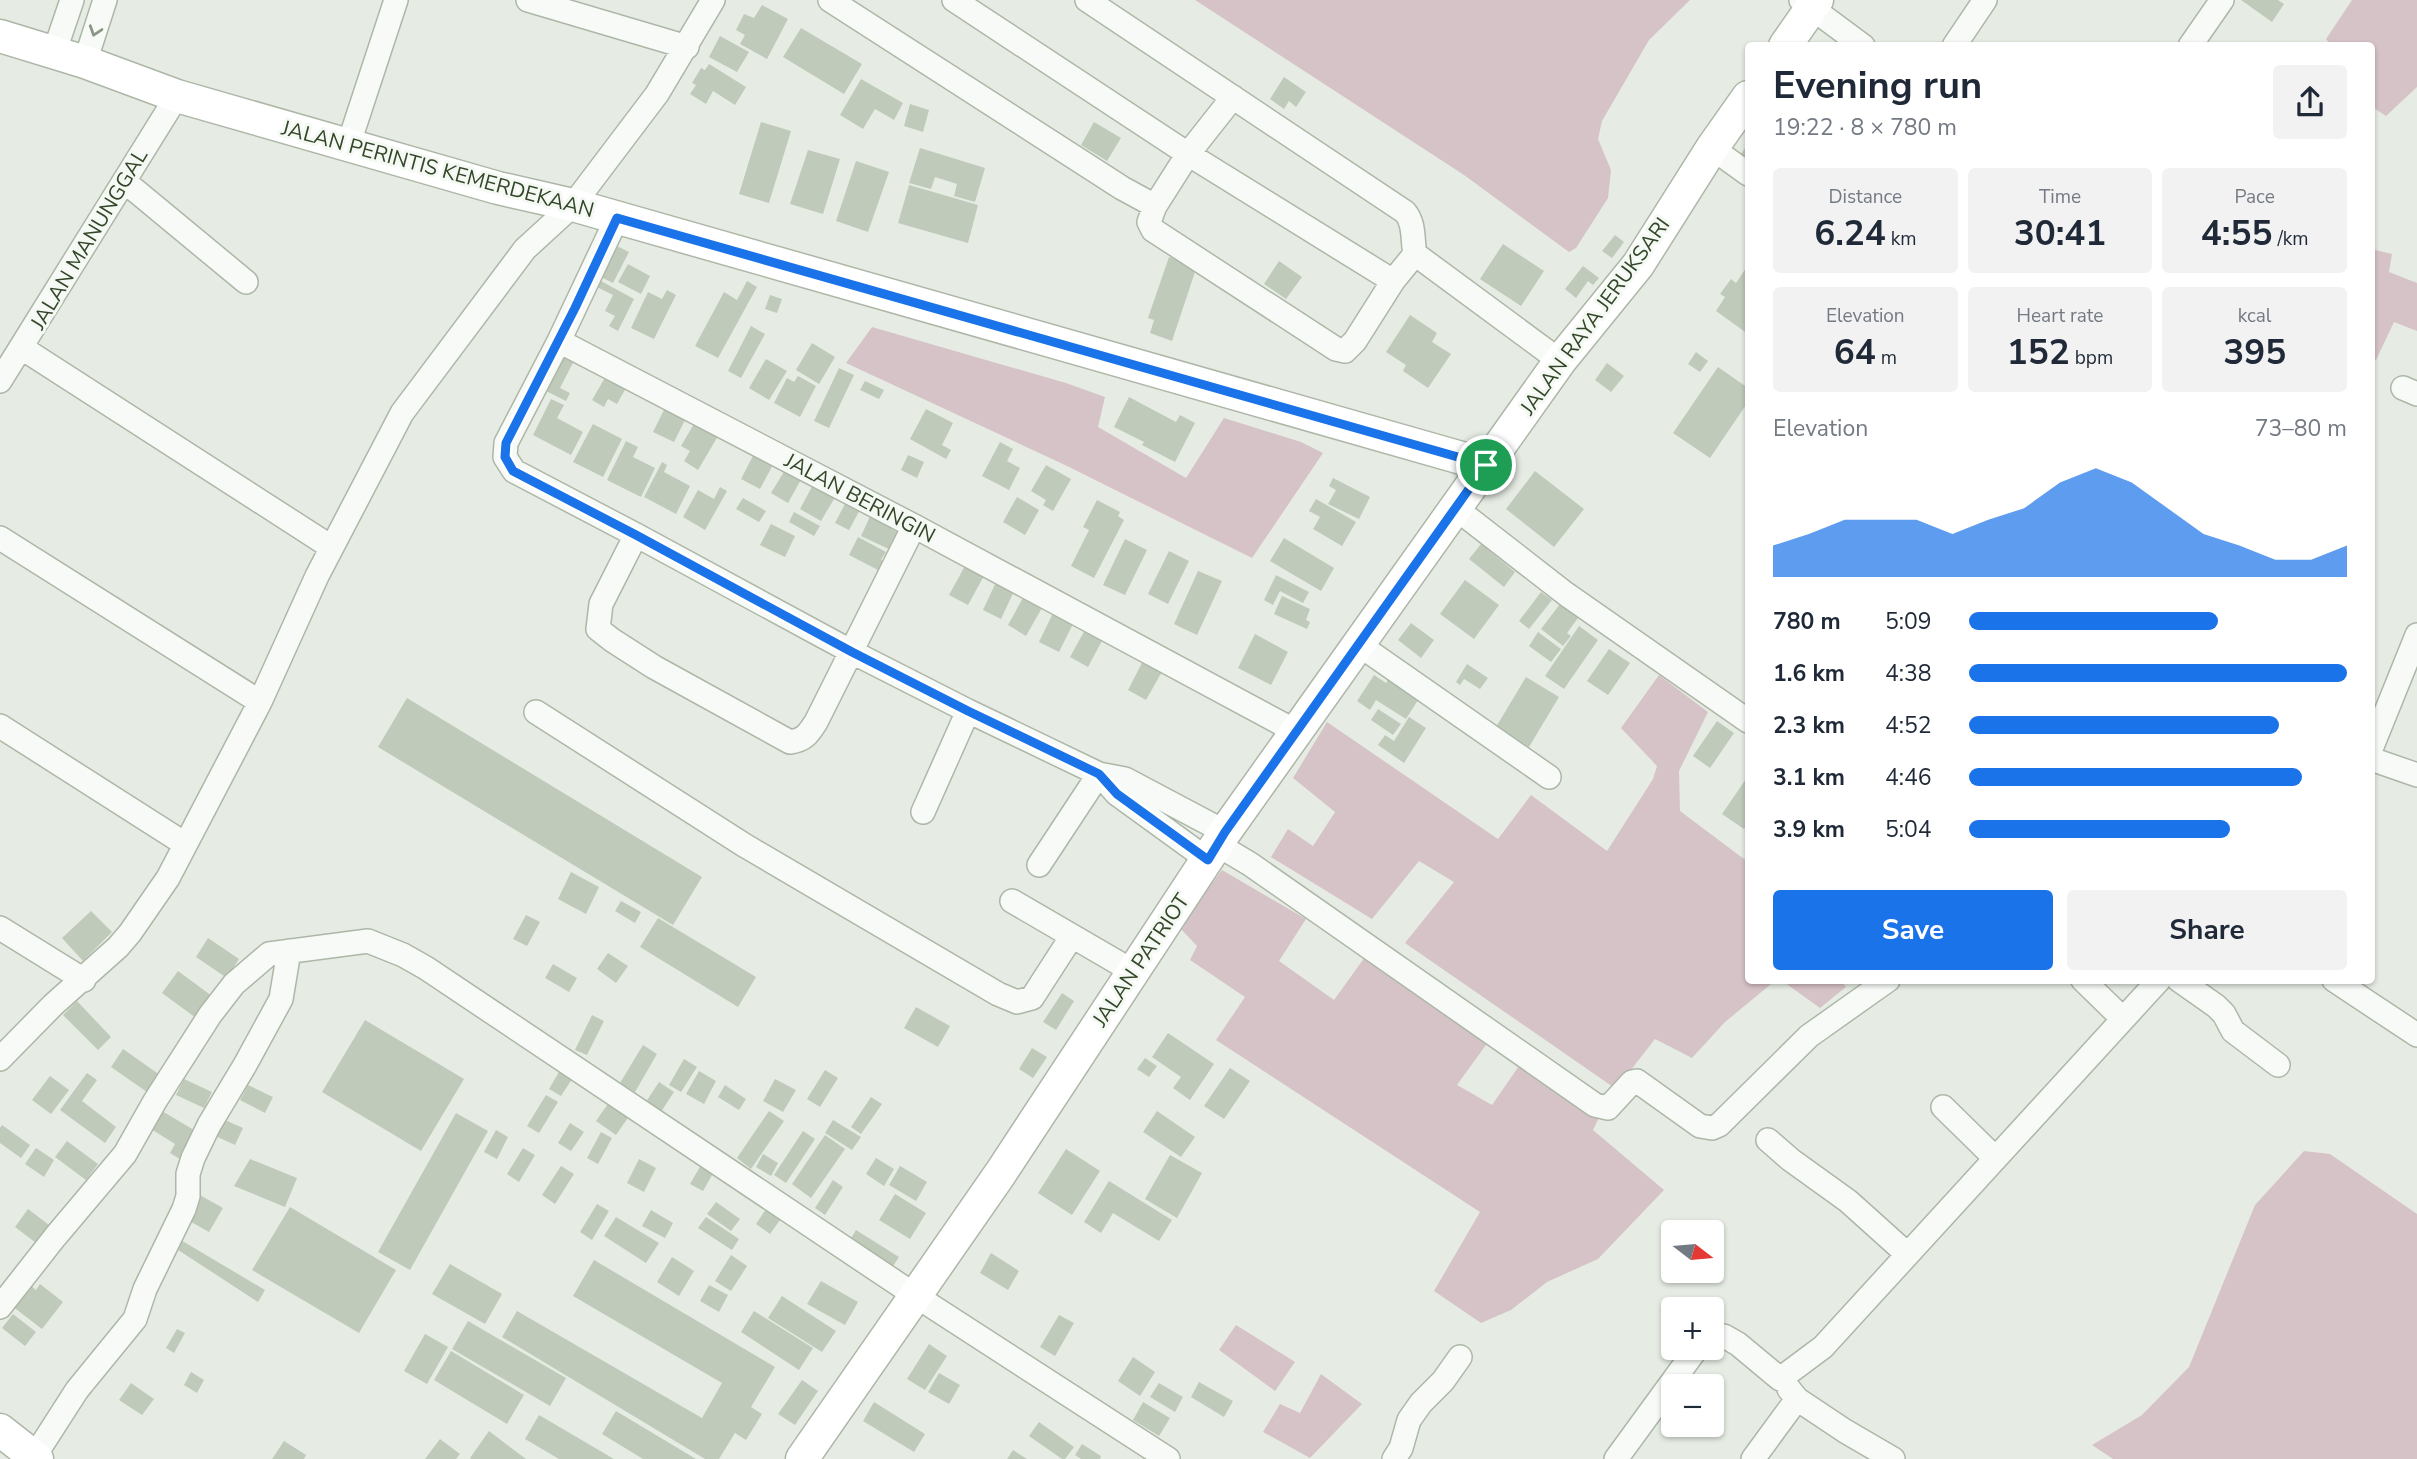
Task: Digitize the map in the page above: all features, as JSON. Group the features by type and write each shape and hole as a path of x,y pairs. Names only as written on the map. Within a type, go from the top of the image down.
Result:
{"street":[{"path":"54,52 72,0"},
{"path":"85,62 105,0"},
{"path":"348,146 396,0"},
{"path":"528,0 565,5 687,47"},
{"path":"0,1059 130,933 168,878 260,702 331,548 402,413 525,249 573,205 657,94 713,0"},
{"path":"830,0 1122,188 1155,206"},
{"path":"954,0 1188,154 1393,281"},
{"path":"1087,0 1405,212 1412,227 1415,254 1560,362"},
{"path":"1957,42 1985,0"},
{"path":"2193,42 2222,0"},
{"path":"1787,42 1808,2 1858,42"},
{"name":"JALAN PERINTIS KEMERDEKAAN","path":"0,36 85,62 177,96 348,146 498,188 573,205 1486,465"},
{"name":"JALAN MANUNGGAL","path":"0,381 177,96"},
{"path":"1233,97 1188,154 1155,206 1149,222 1153,230 1336,349 1345,351 1355,341 1393,281 1415,254"},
{"name":"JALAN RAYA JERUKSARI","path":"1486,465 1560,362 1638,265 1745,101"},
{"path":"1712,148 1745,172"},
{"path":"124,181 246,282"},
{"path":"617,218 559,341 506,443 505,457 513,471 968,711 1099,774 1125,779 1595,1105 1608,1108 1632,1082 1637,1081 1707,1129 1718,1125 1809,1036 1882,984"},
{"name":"JALAN BERINGIN","path":"559,341 914,526 1288,728"},
{"path":"22,348 331,548"},
{"name":"JALAN PATRIOT","path":"802,1459 1000,1174 1128,969 1217,845 1288,728 1358,644 1486,465"},
{"path":"1454,507 1566,594 1745,719"},
{"path":"636,535 601,604 598,629 654,667 790,742 806,737 817,722 914,526"},
{"path":"0,538 260,702"},
{"path":"2375,739 2417,635"},
{"path":"1358,644 1549,777"},
{"path":"923,812 968,711"},
{"path":"536,712 744,845 1017,1002 1032,998 1072,936"},
{"path":"0,726 185,844"},
{"path":"2375,760 2417,775"},
{"path":"1039,865 1099,774"},
{"path":"1012,901 1128,969"},
{"path":"0,928 84,980"},
{"path":"0,1307 125,1154 210,1015 234,984 269,954 368,941 402,955 438,975 916,1296 1168,1459"},
{"path":"0,1430 35,1458 77,1390 135,1318 145,1289 184,1209 192,1158 282,999 289,951"},
{"path":"2087,984 2123,1019"},
{"path":"1780,1379 1822,1347 2155,984"},
{"path":"2185,984 2216,1006 2224,1014 2233,1031 2278,1065"},
{"path":"2340,984 2417,1035"},
{"path":"1943,1107 1995,1158"},
{"path":"1768,1140 1848,1201 1907,1254"},
{"path":"1724,1336 1738,1344 1780,1379 1797,1399 1845,1432 1893,1459"},
{"path":"1394,1459 1401,1448 1409,1420 1460,1357"},
{"path":"1616,1459 1688,1360"},
{"path":"1753,1459 1797,1399"}],"shaded area":[{"path":"1195,0 1690,0 1649,40 1602,121 1598,139 1611,170 1608,198 1576,248 1569,252 1464,175"},
{"path":"2352,0 2417,0 2417,87 2386,116 2375,109 2375,42 2328,42 2326,39"},
{"path":"2375,250 2392,254 2389,272 2417,283 2417,331 2394,322 2376,360"},
{"path":"872,327 1066,383 1105,397 1098,427 1186,478 1224,418 1301,442 1323,453 1252,558 1065,465 846,363"},
{"path":"1659,675 1708,712 1679,771 1680,811 1745,860 1745,984 1771,984 1725,1022 1692,1058 1655,1039 1616,1089 1405,943 1454,882 1419,861 1372,919 1271,857 1288,829 1313,846 1335,812 1293,778 1327,722 1498,839 1531,795 1607,851 1653,779 1657,766 1621,728"},
{"path":"1222,870 1306,919 1279,961 1334,1000 1375,943 1499,1027 1457,1085 1492,1105 1532,1047 1607,1101 1593,1130 1664,1190 1598,1259 1547,1282 1511,1310 1481,1323 1434,1291 1480,1212 1216,1040 1245,997 1190,960 1197,946 1179,927"},
{"path":"1787,984 1843,984 1846,987 1820,1008"},
{"path":"2304,1151 2330,1154 2417,1214 2417,1459 2113,1459 2092,1445 2142,1415 2189,1367 2255,1205"},
{"path":"1236,1325 1295,1362 1275,1391 1219,1350"},
{"path":"1321,1374 1362,1404 1310,1458 1263,1432 1280,1404 1300,1413"}],"building":[{"path":"2241,0 2278,0 2284,4 2272,22"},
{"path":"762,5 788,19 767,59 740,44 745,35 736,30 744,14 754,18"},
{"path":"801,28 862,64 844,94 783,57"},
{"path":"720,36 749,52 737,72 709,57"},
{"path":"709,64 746,87 735,105 713,91 706,104 690,94 696,85 692,83 701,68 705,70"},
{"path":"1284,77 1306,92 1296,107 1289,101 1284,109 1270,99"},
{"path":"861,79 903,103 894,120 875,109 863,129 840,115"},
{"path":"910,104 929,110 923,132 904,126"},
{"path":"761,122 791,131 769,203 739,194"},
{"path":"1094,122 1121,138 1107,161 1081,145"},
{"path":"920,148 985,168 975,202 954,196 957,184 935,177 931,189 909,183"},
{"path":"1745,148 1745,163 1738,159"},
{"path":"808,150 840,159 823,214 790,204"},
{"path":"856,161 889,172 868,232 836,221"},
{"path":"909,185 978,205 968,243 898,223"},
{"path":"1615,235 1624,242 1612,258 1602,251"},
{"path":"1503,244 1544,271 1521,306 1480,279"},
{"path":"617,246 629,252 613,283 601,277"},
{"path":"1169,257 1197,266 1172,341 1150,333 1154,320 1148,318"},
{"path":"1279,261 1302,277 1286,299 1264,284"},
{"path":"628,264 650,276 641,294 618,282"},
{"path":"1583,266 1599,278 1593,285 1588,281 1576,298 1565,289"},
{"path":"1745,270 1745,332 1716,311 1725,297 1720,294 1731,279 1736,283"},
{"path":"601,281 634,299 618,331 609,326 615,316 605,311 613,295 597,287"},
{"path":"747,281 757,287 718,358 695,346 724,292 737,300"},
{"path":"667,290 676,295 654,339 631,328 648,292 662,299"},
{"path":"770,295 782,299 777,313 765,309"},
{"path":"1410,315 1437,333 1432,342 1451,354 1428,388 1403,371 1406,365 1386,352"},
{"path":"751,326 765,334 741,378 728,371"},
{"path":"812,343 835,357 819,384 796,370"},
{"path":"565,348 577,355 560,388 570,393 566,401 544,390"},
{"path":"1696,352 1708,361 1700,372 1688,364"},
{"path":"766,359 787,371 769,400 749,388"},
{"path":"1607,363 1624,376 1611,392 1595,380"},
{"path":"1718,367 1745,386 1745,406 1710,458 1673,433"},
{"path":"839,368 854,375 829,428 814,421"},
{"path":"610,369 630,381 617,404 608,399 604,407 592,400"},
{"path":"798,376 816,386 800,417 774,403 787,378 794,382"},
{"path":"865,381 884,390 879,399 860,390"},
{"path":"1129,397 1176,422 1180,415 1195,423 1175,462 1114,427"},
{"path":"551,399 564,405 557,418 583,432 571,455 533,435"},
{"path":"668,402 689,412 674,442 653,432"},
{"path":"926,409 953,423 942,445 951,450 946,459 910,439"},
{"path":"698,417 721,431 698,470 684,461 690,451 681,446"},
{"path":"593,424 622,439 603,477 573,462"},
{"path":"626,441 638,447 633,457 655,468 641,497 607,480"},
{"path":"1000,442 1013,449 1007,461 1020,468 1009,490 982,476"},
{"path":"756,450 775,461 760,489 741,479"},
{"path":"908,455 924,462 917,478 901,470"},
{"path":"662,462 667,465 664,472 690,486 676,514 644,497"},
{"path":"788,465 804,474 788,503 771,493"},
{"path":"1046,465 1071,479 1053,511 1043,505 1046,500 1031,491"},
{"path":"1535,471 1584,509 1554,547 1506,509"},
{"path":"1333,478 1370,497 1359,519 1328,504 1336,490 1329,486"},
{"path":"815,481 837,494 821,521 800,509"},
{"path":"720,487 727,491 705,530 683,517 698,490 714,499"},
{"path":"1017,497 1039,510 1025,535 1003,522"},
{"path":"743,498 766,511 759,522 736,509"},
{"path":"848,498 862,506 849,530 835,523"},
{"path":"1316,499 1356,522 1342,546 1313,529 1320,517 1309,511"},
{"path":"1097,500 1120,512 1118,516 1124,520 1094,578 1071,566 1089,530 1083,527"},
{"path":"873,510 895,521 891,529 903,535 895,552 861,536"},
{"path":"794,512 820,526 814,536 789,522"},
{"path":"771,524 795,536 785,557 760,545"},
{"path":"858,537 886,552 881,560 888,564 884,573 849,555"},
{"path":"1284,538 1334,568 1321,591 1270,561"},
{"path":"1125,539 1147,550 1125,595 1103,585"},
{"path":"1481,544 1515,572 1504,587 1469,559"},
{"path":"1169,551 1189,561 1168,604 1148,594"},
{"path":"966,564 985,574 968,605 949,595"},
{"path":"1198,571 1222,581 1197,635 1174,624"},
{"path":"1276,575 1309,592 1303,603 1280,591 1273,605 1264,600"},
{"path":"997,580 1015,589 1001,619 983,610"},
{"path":"1465,580 1499,605 1474,639 1440,614"},
{"path":"1541,592 1552,600 1529,629 1519,621"},
{"path":"1024,596 1043,606 1026,636 1008,625"},
{"path":"1282,596 1310,609 1306,620 1310,622 1307,629 1274,614"},
{"path":"1560,604 1578,618 1567,633 1571,636 1563,646 1541,629"},
{"path":"1054,611 1074,622 1059,652 1039,642"},
{"path":"1411,623 1434,640 1421,658 1398,640"},
{"path":"1579,626 1598,640 1564,689 1545,676"},
{"path":"1086,628 1104,637 1088,667 1070,657"},
{"path":"1538,632 1561,649 1551,662 1529,646"},
{"path":"1255,634 1288,652 1271,685 1238,668"},
{"path":"1609,649 1630,663 1608,695 1587,681"},
{"path":"1144,659 1163,670 1146,700 1128,690"},
{"path":"1467,664 1488,678 1480,689 1464,679 1460,685 1456,682"},
{"path":"1374,675 1386,683 1388,680 1418,700 1406,719 1376,700 1370,710 1357,701"},
{"path":"1526,677 1559,697 1529,747 1496,727"},
{"path":"407,698 702,877 673,925 378,747"},
{"path":"1378,709 1401,724 1393,735 1371,720"},
{"path":"1409,717 1426,728 1404,763 1378,745 1385,735 1394,741"},
{"path":"1717,721 1734,733 1710,768 1693,756"},
{"path":"1745,780 1744,829 1722,814"},
{"path":"571,872 599,887 586,914 558,899"},
{"path":"621,901 641,912 635,923 615,911"},
{"path":"91,911 112,932 83,961 62,938"},
{"path":"526,915 540,922 527,946 513,939"},
{"path":"658,918 756,977 738,1007 640,947"},
{"path":"208,938 239,959 227,978 196,957"},
{"path":"608,953 628,966 616,983 597,969"},
{"path":"553,964 577,978 569,992 545,978"},
{"path":"178,971 212,996 196,1018 162,993"},
{"path":"1062,993 1074,1001 1056,1030 1043,1022"},
{"path":"77,1001 111,1037 98,1050 63,1015"},
{"path":"916,1007 950,1026 938,1047 904,1028"},
{"path":"592,1015 604,1021 587,1055 575,1050"},
{"path":"365,1020 464,1079 421,1151 322,1092"},
{"path":"1168,1033 1214,1064 1190,1100 1173,1088 1181,1077 1152,1057"},
{"path":"643,1045 657,1054 635,1092 620,1083"},
{"path":"1032,1048 1047,1057 1033,1078 1019,1069"},
{"path":"123,1049 160,1075 147,1092 111,1067"},
{"path":"1145,1058 1157,1066 1149,1077 1137,1069"},
{"path":"684,1059 697,1067 681,1092 669,1085"},
{"path":"563,1065 576,1073 561,1096 549,1089"},
{"path":"1230,1068 1250,1081 1224,1119 1204,1106"},
{"path":"825,1070 838,1078 820,1107 807,1099"},
{"path":"699,1071 716,1081 704,1104 686,1094"},
{"path":"87,1073 97,1080 82,1101 116,1127 105,1143 60,1110"},
{"path":"50,1076 69,1090 51,1114 32,1100"},
{"path":"184,1079 212,1092 204,1108 176,1095"},
{"path":"775,1079 796,1090 783,1112 763,1101"},
{"path":"659,1082 674,1092 659,1115 644,1105"},
{"path":"248,1085 273,1097 265,1113 240,1100"},
{"path":"725,1085 746,1099 739,1110 718,1097"},
{"path":"546,1095 558,1102 539,1133 527,1126"},
{"path":"871,1097 882,1104 861,1134 851,1127"},
{"path":"612,1098 632,1112 616,1135 596,1121"},
{"path":"162,1111 199,1133 183,1161 170,1153 175,1144 151,1129"},
{"path":"769,1111 784,1121 751,1169 737,1158"},
{"path":"1157,1111 1195,1137 1181,1157 1143,1132"},
{"path":"456,1113 488,1131 410,1270 378,1252"},
{"path":"216,1116 243,1128 235,1145 209,1133"},
{"path":"833,1120 861,1137 852,1150 825,1133"},
{"path":"570,1123 584,1132 571,1151 558,1143"},
{"path":"2,1125 30,1145 21,1158 0,1143"},
{"path":"496,1130 508,1137 497,1159 484,1152"},
{"path":"803,1131 815,1139 786,1183 774,1175"},
{"path":"601,1132 612,1138 598,1164 587,1158"},
{"path":"825,1135 845,1149 811,1198 792,1184"},
{"path":"67,1141 98,1164 86,1180 55,1157"},
{"path":"36,1148 54,1160 44,1177 25,1164"},
{"path":"523,1148 535,1155 519,1182 507,1174"},
{"path":"1066,1149 1100,1171 1072,1215 1038,1193"},
{"path":"763,1154 778,1163 771,1176 756,1167"},
{"path":"1170,1155 1202,1173 1177,1218 1145,1199"},
{"path":"876,1158 894,1169 884,1186 866,1174"},
{"path":"250,1159 297,1178 285,1207 234,1186"},
{"path":"639,1159 656,1168 644,1192 627,1183"},
{"path":"704,1160 716,1168 703,1191 690,1184"},
{"path":"561,1166 574,1174 555,1204 542,1195"},
{"path":"900,1166 927,1182 916,1201 889,1185"},
{"path":"833,1180 843,1187 825,1215 815,1208"},
{"path":"1109,1181 1172,1220 1159,1241 1113,1213 1101,1233 1084,1222"},
{"path":"198,1194 223,1208 209,1232 184,1218"},
{"path":"895,1194 926,1213 910,1239 879,1220"},
{"path":"716,1202 740,1219 731,1231 707,1214"},
{"path":"770,1203 785,1213 770,1234 756,1224"},
{"path":"597,1204 609,1211 592,1240 580,1232"},
{"path":"290,1207 396,1270 359,1333 252,1270"},
{"path":"28,1209 53,1228 40,1246 15,1227"},
{"path":"651,1210 673,1223 665,1238 642,1226"},
{"path":"616,1217 659,1243 646,1263 604,1236"},
{"path":"706,1217 739,1239 732,1250 698,1228"},
{"path":"856,1230 899,1257 893,1266 850,1240"},
{"path":"174,1236 265,1290 258,1302 169,1244"},
{"path":"991,1253 1019,1271 1008,1290 980,1273"},
{"path":"731,1255 747,1266 731,1291 715,1281"},
{"path":"672,1257 694,1271 679,1296 657,1282"},
{"path":"594,1260 775,1367 751,1407 762,1414 746,1440 735,1433 719,1459 705,1459 502,1337 517,1311 702,1418 722,1383 573,1296"},
{"path":"450,1264 502,1294 485,1324 432,1294"},
{"path":"821,1281 858,1302 845,1325 807,1304"},
{"path":"29,1284 36,1290 40,1284 63,1302 42,1329 12,1306"},
{"path":"709,1285 728,1295 719,1312 700,1301"},
{"path":"782,1296 836,1331 822,1352 768,1318"},
{"path":"754,1311 813,1348 799,1370 741,1332"},
{"path":"13,1314 36,1332 25,1346 2,1328"},
{"path":"1059,1315 1074,1323 1055,1356 1040,1347"},
{"path":"468,1321 566,1378 550,1406 452,1349"},
{"path":"177,1329 185,1333 174,1353 166,1348"},
{"path":"425,1334 448,1347 427,1384 404,1371"},
{"path":"929,1344 947,1356 925,1390 907,1379"},
{"path":"451,1351 524,1395 507,1424 434,1380"},
{"path":"1133,1357 1155,1372 1140,1396 1118,1381"},
{"path":"191,1372 204,1380 197,1393 184,1385"},
{"path":"939,1373 960,1385 949,1404 928,1392"},
{"path":"802,1380 818,1391 795,1425 778,1414"},
{"path":"1199,1382 1233,1401 1224,1417 1191,1397"},
{"path":"131,1383 154,1399 142,1415 119,1400"},
{"path":"1159,1383 1183,1397 1175,1412 1150,1397"},
{"path":"874,1402 925,1434 914,1452 863,1421"},
{"path":"1143,1402 1170,1418 1159,1436 1133,1420"},
{"path":"616,1411 696,1459 643,1459 602,1434"},
{"path":"539,1415 614,1459 559,1459 525,1439"},
{"path":"1039,1422 1074,1447 1065,1459 1029,1436"},
{"path":"489,1431 526,1459 471,1459"},
{"path":"440,1439 460,1454 456,1459 425,1459"},
{"path":"284,1441 306,1455 304,1459 272,1459"},
{"path":"1082,1444 1101,1456 1100,1459 1081,1459 1075,1455"},
{"path":"1013,1450 1027,1459 1007,1459"}],"route":[{"path":"617,218 1486,465 1225,832 1208,860 1117,794 1099,774 852,652 525,478 513,471 505,457 506,443 559,341 617,218"}]}
